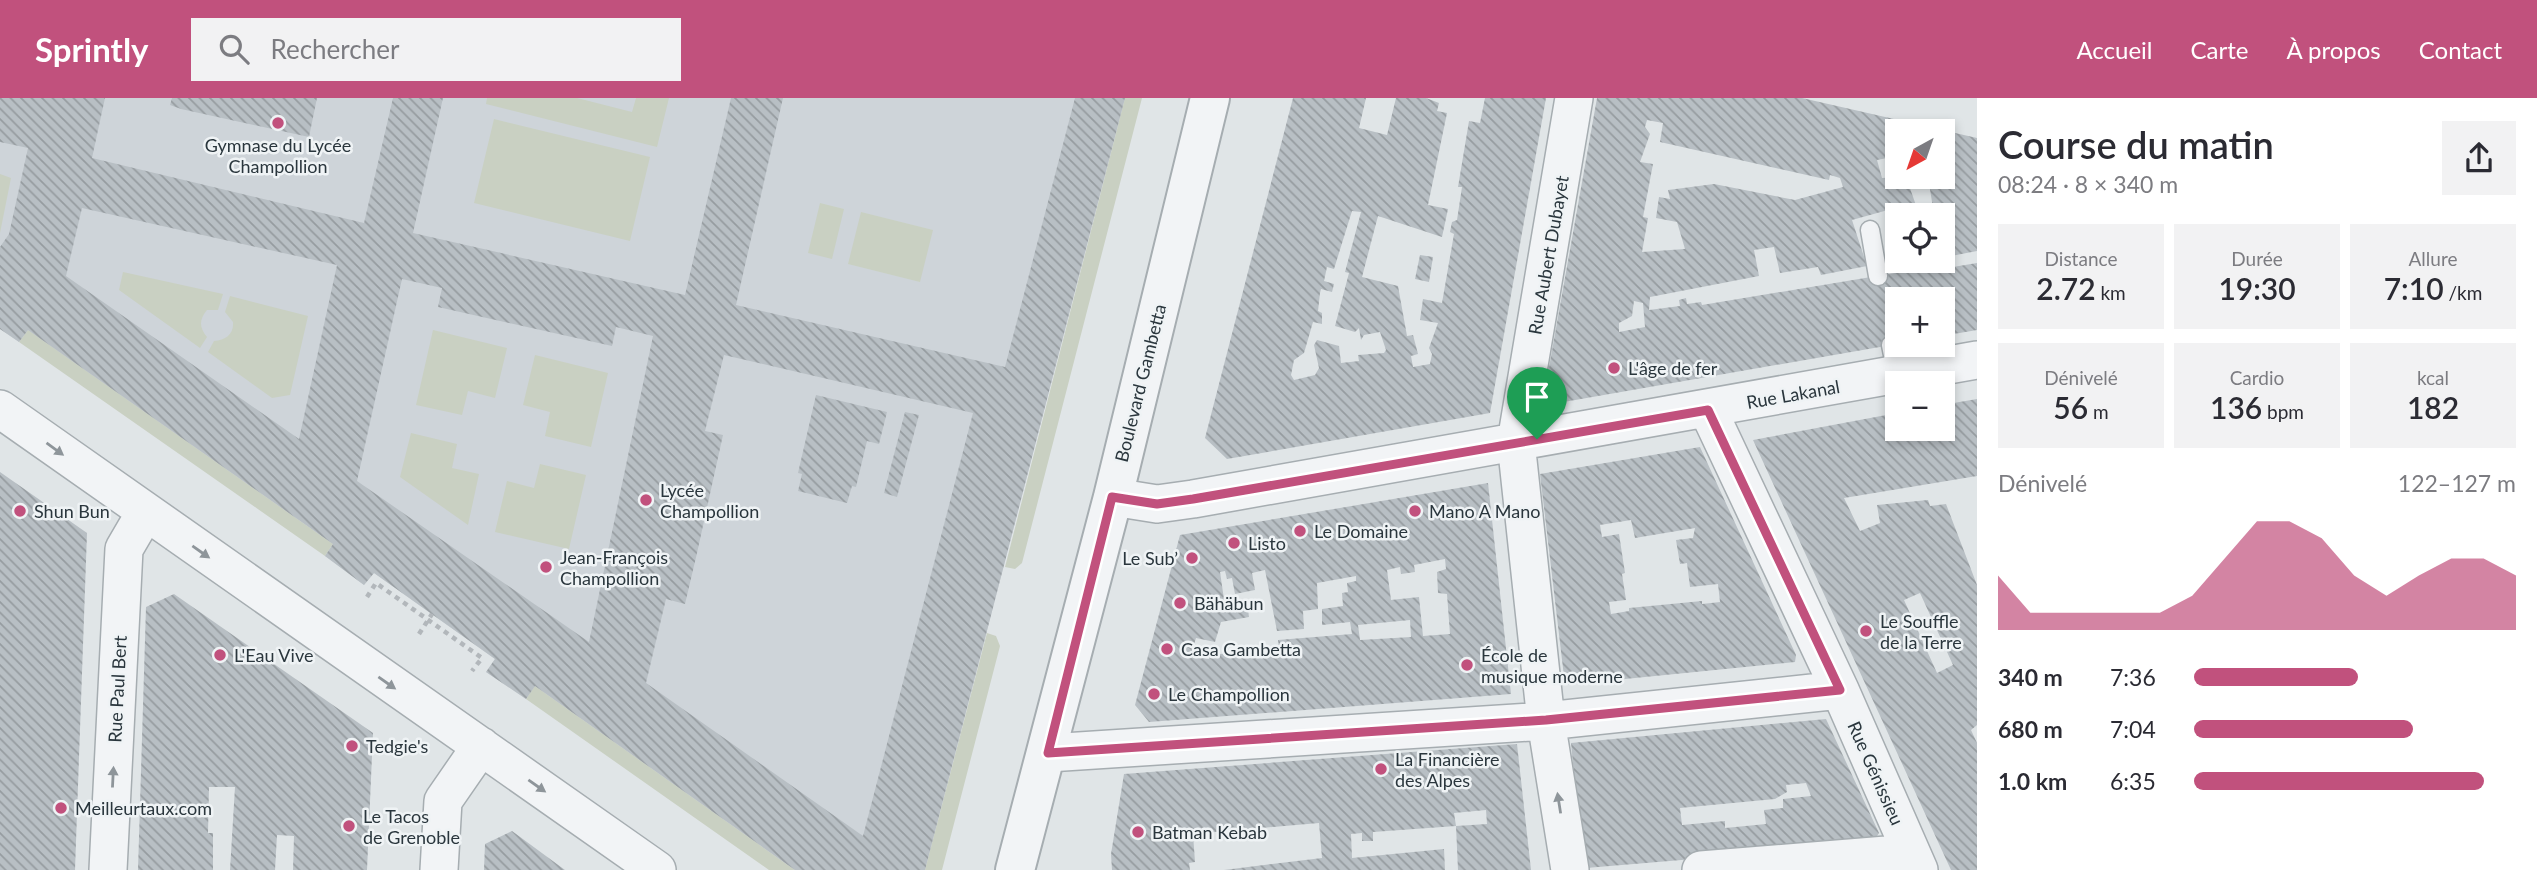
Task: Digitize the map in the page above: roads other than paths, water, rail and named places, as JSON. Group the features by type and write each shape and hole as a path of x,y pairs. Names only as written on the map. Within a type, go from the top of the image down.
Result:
{"street":[{"name":"Boulevard Gambetta","path":"1015,870 1048,753 1210,98"},
{"name":"Rue Aubert Dubayet","path":"1570,870 1546,720 1516,442 1574,98"},
{"name":"Rue Lakanal","path":"1112,497 1157,504 1193,499 1708,410 1894,360 1977,360"},
{"path":"0,409 656,870"},
{"name":"Rue Génissieu","path":"1708,410 1840,690 1915,861"},
{"name":"Rue Paul Bert","path":"108,870 124,548 145,513"},
{"path":"1048,753 1546,720 1840,690"},
{"path":"439,870 443,801 481,746"},
{"path":"1701,870 1915,861"}],"lane":[{"path":"1870,230 1878,276"}],"place":[{"name":"Gymnase du Lycée Champollion","path":"278,123"},
{"name":"L'âge de fer","path":"1614,368"},
{"name":"Lycée Champollion","path":"646,500"},
{"name":"Shun Bun","path":"20,511"},
{"name":"Mano A Mano","path":"1415,511"},
{"name":"Le Domaine","path":"1300,531"},
{"name":"Listo","path":"1234,543"},
{"name":"Le Sub’","path":"1192,558"},
{"name":"Jean-François Champollion","path":"546,567"},
{"name":"Bähäbun","path":"1180,603"},
{"name":"Le Souffle de la Terre","path":"1866,631"},
{"name":"Casa Gambetta","path":"1167,649"},
{"name":"L'Eau Vive","path":"220,655"},
{"name":"École de musique moderne","path":"1467,665"},
{"name":"Le Champollion","path":"1154,694"},
{"name":"Tedgie's","path":"352,746"},
{"name":"La Financière des Alpes","path":"1381,769"},
{"name":"Meilleurtaux.com","path":"61,808"},
{"name":"Le Tacos de Grenoble","path":"349,826"},
{"name":"Batman Kebab","path":"1138,832"}]}
